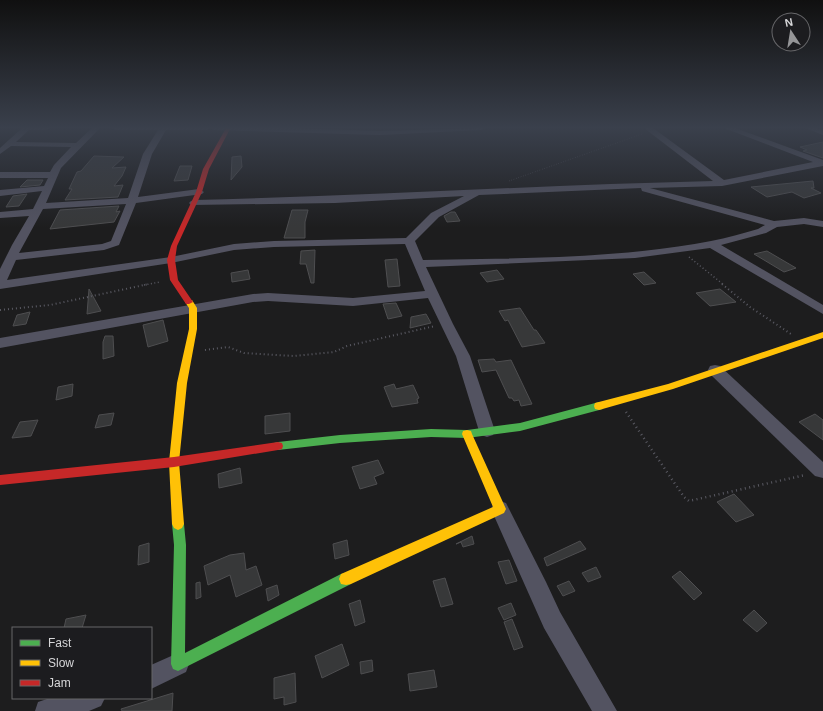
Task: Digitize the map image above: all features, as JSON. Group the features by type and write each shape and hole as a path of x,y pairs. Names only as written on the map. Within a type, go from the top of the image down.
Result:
{"street":[{"path":"0,283 61,161"},
{"path":"12,257 111,245 115,243 133,201 144,161"},
{"path":"178,664 180,545 174,462 182,383 193,329 193,308 174,280 171,260 174,246 199,192 206,168 210,161"},
{"path":"692,161 722,184"},
{"path":"194,203 335,200 481,191 635,185 722,184 823,163"},
{"path":"0,175 53,175"},
{"path":"635,185 677,199 774,224 804,221 823,215"},
{"path":"0,193 48,188"},
{"path":"0,283 171,260 234,247 274,244 409,241 435,216 481,191"},
{"path":"0,215 38,209 133,201 199,192"},
{"path":"804,221 823,224"},
{"path":"419,264 521,261 635,255 712,244 762,231 774,224"},
{"path":"409,241 431,294 464,356 487,431"},
{"path":"712,244 823,310"},
{"path":"0,343 261,297 353,302 431,294"},
{"path":"0,480 174,462 238,451 340,439 431,433 467,434 520,427 567,413 618,402 670,387 715,370 823,335"},
{"path":"715,370 821,471"},
{"path":"467,434 500,509 540,589 552,620 605,711"},
{"path":"152,677 360,572 500,509"},
{"path":"47,711 89,699"}],"path":[{"path":"481,191 564,161"},
{"path":"679,249 750,307 803,342"},
{"path":"0,310 50,305 174,280"},
{"path":"188,353 228,347 244,353 294,356 334,352 347,346 446,324"},
{"path":"618,402 684,497 689,501 821,471"}],"building":[{"path":"90,161 119,161 112,168 126,167 122,176 114,186 123,185 118,197 65,200 72,189 69,189 77,172 81,171"},
{"path":"232,161 241,161 242,167 231,180"},
{"path":"180,166 192,166 188,180 174,181"},
{"path":"27,180 43,180 40,185 20,187"},
{"path":"813,181 814,188 811,188 821,193 804,198 792,192 767,197 751,187"},
{"path":"27,194 19,206 6,207 13,196"},
{"path":"119,206 116,212 120,211 114,222 50,229 60,210"},
{"path":"292,210 308,210 305,222 305,238 284,238"},
{"path":"451,212 455,212 460,221 447,222 444,216"},
{"path":"315,250 314,283 311,283 306,264 300,264 301,251"},
{"path":"767,251 796,268 784,272 754,254"},
{"path":"397,259 400,286 388,287 385,260"},
{"path":"248,270 250,279 232,282 231,273"},
{"path":"497,270 504,279 487,282 480,273"},
{"path":"644,272 656,283 644,285 633,274"},
{"path":"89,289 101,311 87,314"},
{"path":"720,289 736,302 710,306 696,293"},
{"path":"396,303 402,316 388,319 383,304"},
{"path":"520,308 534,330 536,330 545,343 522,347 508,320 505,321 499,311"},
{"path":"30,312 26,324 13,326 17,315"},
{"path":"426,314 431,323 410,328 411,317"},
{"path":"163,320 168,341 148,347 143,325"},
{"path":"105,336 113,336 114,356 103,359 103,342"},
{"path":"494,359 496,362 511,360 532,404 521,406 519,400 514,401 512,398 509,398 496,370 482,372 478,360"},
{"path":"73,384 72,396 56,400 58,387"},
{"path":"394,384 396,389 413,385 419,398 417,399 418,403 392,407 384,387"},
{"path":"114,413 111,425 95,428 99,415"},
{"path":"290,413 290,431 265,434 265,416"},
{"path":"815,414 823,420 823,440 799,422"},
{"path":"38,420 31,436 12,438 20,422"},
{"path":"378,460 384,473 374,477 377,484 360,489 352,467"},
{"path":"240,468 242,483 219,488 218,474"},
{"path":"734,494 754,515 736,522 717,502"},
{"path":"472,536 474,544 463,547 461,542 456,544"},
{"path":"347,540 349,555 335,559 333,544"},
{"path":"580,541 586,549 547,566 544,558"},
{"path":"149,543 149,562 138,565 139,546"},
{"path":"244,553 246,570 256,566 262,585 236,597 230,575 208,585 204,566 230,555"},
{"path":"509,560 517,581 506,584 498,562"},
{"path":"596,567 601,577 588,582 582,573"},
{"path":"680,571 702,593 694,600 672,577"},
{"path":"445,578 453,604 441,607 433,581"},
{"path":"569,581 575,591 563,596 557,586"},
{"path":"200,582 201,597 196,599 196,583"},
{"path":"277,585 279,595 268,601 266,589"},
{"path":"360,600 365,622 355,626 349,604"},
{"path":"511,603 516,615 504,620 498,608"},
{"path":"754,610 767,623 757,632 743,620"},
{"path":"86,615 82,627 64,627 66,619"},
{"path":"512,619 523,647 514,650 504,622"},
{"path":"342,644 349,665 322,678 315,656"},
{"path":"372,660 373,671 361,674 360,662"},
{"path":"434,670 437,687 410,691 408,674"},
{"path":"295,673 296,702 284,705 284,697 274,699 274,678"},
{"path":"173,693 172,711 122,711 121,709"}],"traffic: fast":[{"path":"278,446 340,439 431,433 467,434 520,427 599,406"},
{"path":"178,524 180,545 178,664 346,579"}],"traffic: slow":[{"path":"178,524 174,462 182,383 193,329 193,308 189,302"},
{"path":"599,406 670,387 823,335"},
{"path":"346,579 500,509 467,434"}],"traffic: jam":[{"path":"189,302 174,280 171,260 174,246 199,192 206,169 210,161"},
{"path":"0,480 174,462 278,446"}]}
